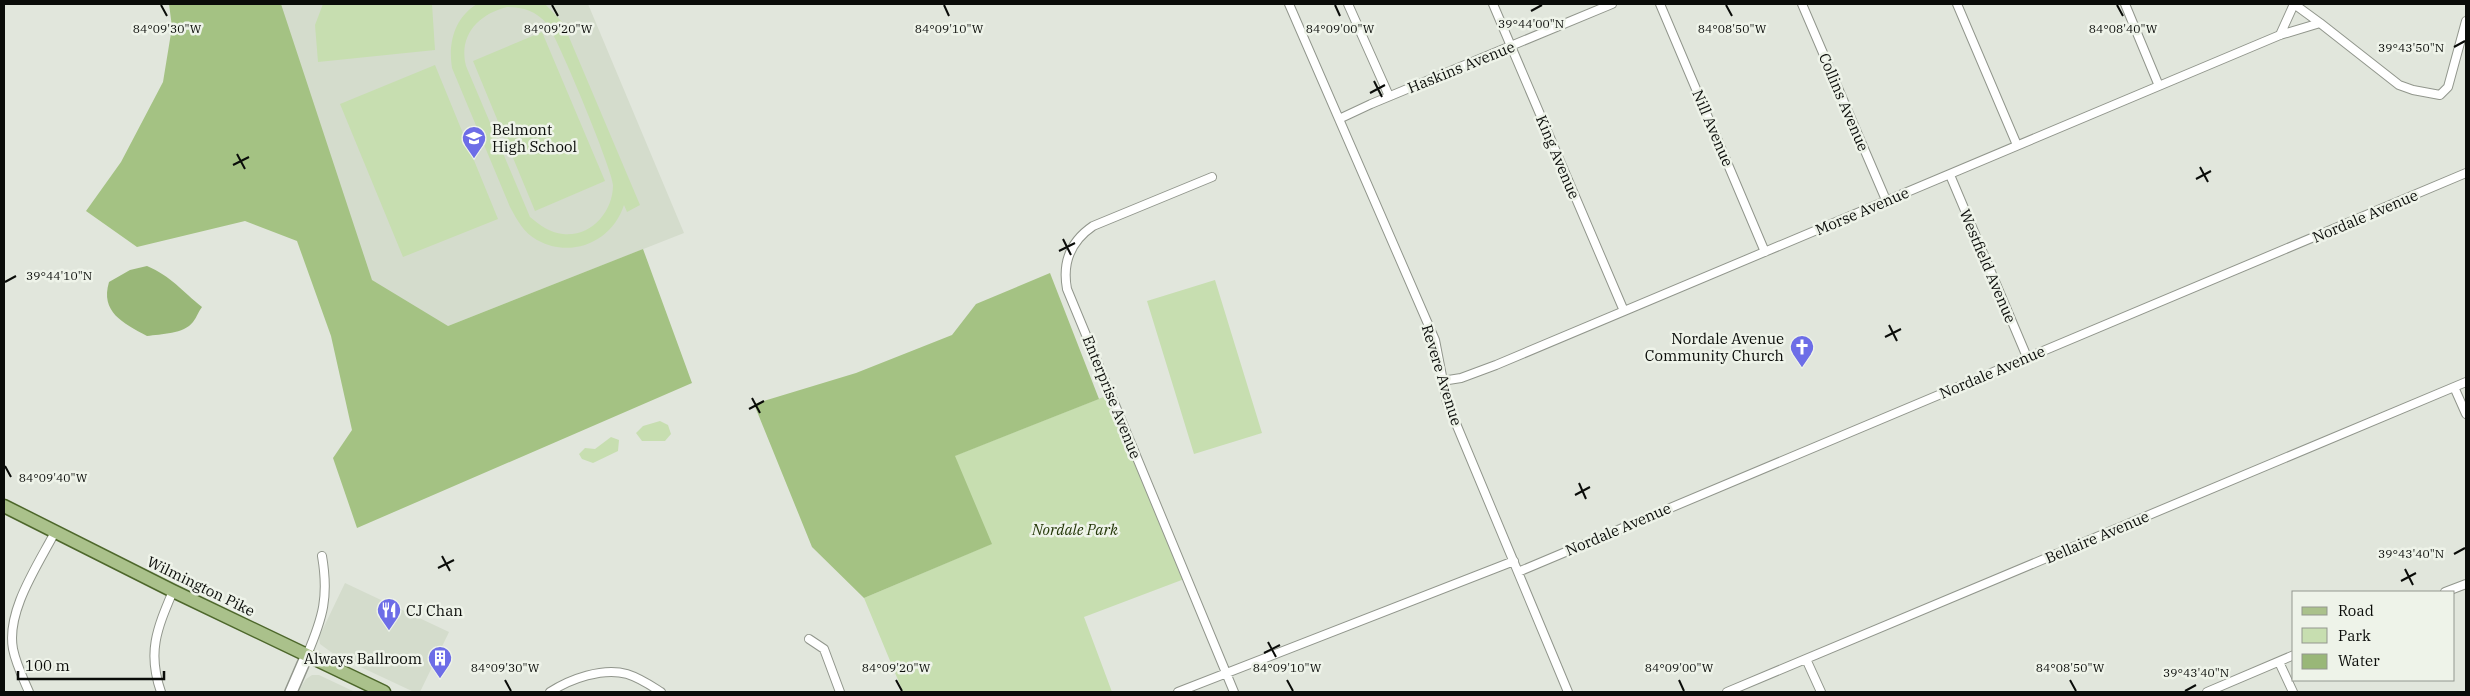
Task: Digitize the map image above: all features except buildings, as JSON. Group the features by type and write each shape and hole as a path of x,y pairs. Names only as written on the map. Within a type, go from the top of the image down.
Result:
{"main road":[{"name":"Wilmington Pike","path":"4,506 173,591 384,692"}],"street":[{"name":"Revere Avenue","path":"1289,4 1435,340 1447,402 1568,692"},
{"path":"1348,4 1388,96"},
{"name":"King Avenue","path":"1493,4 1624,311"},
{"name":"Haskins Avenue","path":"1339,119 1388,96 1612,4"},
{"name":"Nill Avenue","path":"1660,4 1765,252"},
{"name":"Collins Avenue","path":"1802,4 1886,200"},
{"path":"1957,4 2017,146"},
{"path":"2125,4 2160,86"},
{"path":"2280,35 2294,4 2398,85 2412,90 2440,95 2448,88 2466,21"},
{"name":"Morse Avenue","path":"1442,381 1461,378 1496,365 2280,35 2320,23"},
{"name":"Nordale Avenue","path":"1518,572 2466,174"},
{"name":"Westfield Avenue","path":"1950,175 2027,357"},
{"name":"Enterprise Avenue","path":"1212,177 1093,226 1081,234 1068,256 1065,278 1067,289 1234,692"},
{"name":"Bellaire Avenue","path":"1727,692 2466,382"},
{"path":"2454,387 2466,414"},
{"path":"30,692 16,662 13,648 13,620 18,604 55,532"},
{"path":"290,692 318,629 327,592 322,556"},
{"path":"1178,692 1514,561"},
{"path":"2448,591 2466,584"},
{"path":"161,692 154,666 155,641 159,625 173,591"},
{"path":"809,639 824,649 840,692"},
{"path":"2207,692 2292,657"},
{"path":"1806,659 1820,692"},
{"path":"2279,662 2293,692"},
{"path":"550,692 582,678 615,672 639,678 662,692"}],"shaded area":[{"path":"169,4 281,4 372,280 448,326 643,249 692,383 357,528 333,458 352,430 331,336 297,241 245,221 137,247 86,211 121,162 163,82 172,27"},
{"name":"Belmont High School","path":"235,4 588,4 684,233 448,326 370,354"},
{"path":"1050,273 1099,399 955,456 992,544 864,598 812,547 754,404 856,373 952,335 976,304"},
{"path":"345,583 449,632 420,692 414,692 335,655 320,644 319,637"},
{"path":"312,675 319,675 355,692 298,692 306,679"}],"green space":[{"path":"323,4 432,4 435,50 318,62 315,25"},
{"path":"477,4 545,4 563,23 640,205 627,212 624,205 610,229 600,237 576,247 563,248 550,245 528,234 515,217 452,68 451,50 454,32 469,10","holes":["513,7 534,13 547,24 553,34 595,131 611,175 612,195 605,213 591,227 573,234 554,232 530,217 466,66 465,45 473,28 497,10"]},
{"path":"542,32 605,181 535,211 473,61"},
{"path":"435,65 498,219 403,257 340,104"},
{"path":"1215,280 1262,433 1194,454 1147,301"},
{"name":"Nordale Park","path":"1111,394 1187,578 1084,617 1112,692 903,692 864,598 991,544 954,456"},
{"path":"660,421 668,425 671,434 665,441 642,441 636,433 643,426"},
{"path":"611,437 619,440 618,451 593,463 582,459 579,454 585,448 595,449"}],"water":[{"path":"147,266 170,279 202,307 189,326 172,333 147,336 122,321 111,309 107,292 109,282 130,270"}],"place":[{"name":"Belmont High School","path":"474,159"},
{"name":"Nordale Avenue Community Church","path":"1802,368"},
{"name":"CJ Chan","path":"389,631"},
{"name":"Always Ballroom","path":"440,679"}]}
